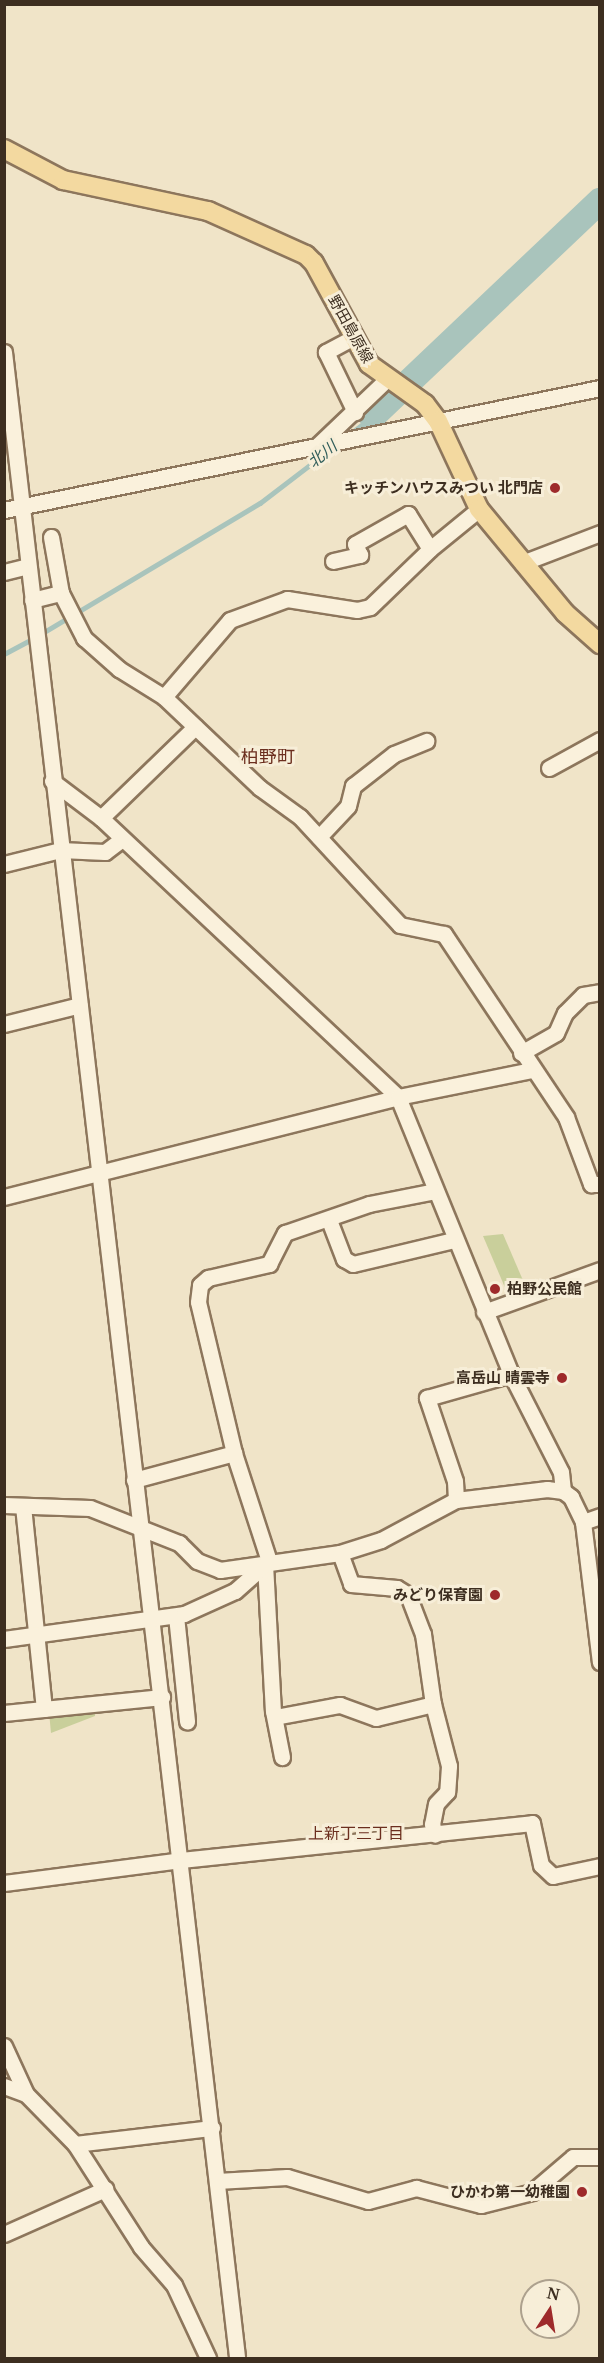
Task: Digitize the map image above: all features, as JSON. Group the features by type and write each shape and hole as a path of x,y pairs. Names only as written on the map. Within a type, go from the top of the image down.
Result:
{"main road":[{"name":"野田島原線","path":"4,149 83,187 201,209 296,249 315,263 369,364 390,381 409,392 438,421 479,509 565,613 600,644"}],"street":[{"path":"354,337 326,352 355,412"},
{"path":"4,352 8,404 60,850 101,1172 134,1480 154,1621 182,1860 237,2358"},
{"path":"318,446 355,412 364,398 390,381"},
{"path":"4,510 600,388"},
{"path":"164,697 230,620 287,599 357,610 370,608 430,549 479,509"},
{"path":"333,561 360,555 355,544 408,514 430,549"},
{"path":"522,563 600,532"},
{"path":"51,537 64,598 84,638 119,669 164,697 195,728 319,837 400,925 444,934 532,1070 566,1117 591,1184 600,1184"},
{"path":"4,572 28,566"},
{"path":"32,600 64,598"},
{"path":"102,818 195,728"},
{"path":"549,768 600,740"},
{"path":"319,837 348,806 353,786 394,754 426,741"},
{"path":"52,781 102,818 398,1097 484,1312 511,1374 561,1472 563,1491"},
{"path":"4,864 60,850 105,852 122,839"},
{"path":"521,1053 556,1033 565,1013 583,995 600,992"},
{"path":"4,1024 80,1005"},
{"path":"4,1197 398,1097 532,1070"},
{"path":"282,1757 275,1717 267,1563 234,1453 198,1302 200,1285 208,1278 269,1264 285,1233 329,1220 369,1204 435,1191"},
{"path":"329,1220 344,1259 354,1264 454,1240"},
{"path":"484,1312 600,1270"},
{"path":"456,1500 455,1481 427,1398 511,1374"},
{"path":"134,1480 234,1453"},
{"path":"4,1505 90,1508 179,1543 208,1567 220,1570 340,1553 381,1540 456,1500 563,1491 571,1497 583,1522 600,1662"},
{"path":"23,1506 39,1634 44,1709"},
{"path":"583,1522 600,1516"},
{"path":"340,1553 351,1584 397,1588 408,1595 423,1635 433,1704 449,1766 447,1792 436,1804 432,1824 435,1835"},
{"path":"4,1639 154,1621 176,1616 235,1591 267,1563"},
{"path":"176,1616 187,1721"},
{"path":"4,1713 162,1697"},
{"path":"275,1717 340,1705 376,1718 433,1704"},
{"path":"4,1883 182,1860 532,1823 541,1866 553,1876 600,1866"},
{"path":"4,2046 26,2094 75,2144 141,2247 174,2285 208,2358"},
{"path":"4,2086 26,2094"},
{"path":"75,2144 212,2128"},
{"path":"217,2181 286,2177 368,2201 416,2188 481,2205 531,2192 573,2157 600,2157"},
{"path":"4,2234 105,2189"}],"green space":[{"path":"503,1234 528,1292 509,1297 483,1236"},
{"path":"95,1708 95,1716 51,1733 49,1712"}],"waterway":[{"path":"366,4 385,4"},
{"name":"北川","path":"372,417 600,201"},
{"name":"北川","path":"350,434 372,417"},
{"name":"北川","path":"41,634 260,503 332,448"},
{"name":"北川","path":"4,654 34,638"}],"place":[{"name":"キッチンハウスみつい 北門店","path":"555,488"},
{"name":"柏野公民館","path":"495,1289"},
{"name":"高岳山 晴雲寺","path":"562,1378"},
{"name":"みどり保育園","path":"495,1595"},
{"name":"ひかわ第一幼稚園","path":"582,2192"}],"district":[{"name":"柏野町","path":"268,756"},
{"name":"上新丁三丁目","path":"356,1833"}]}
